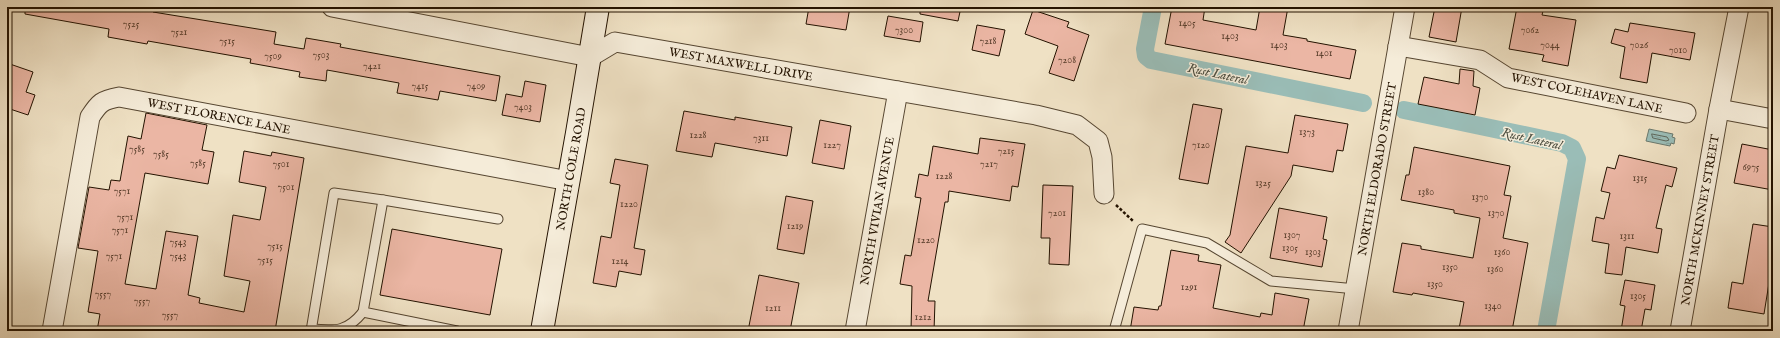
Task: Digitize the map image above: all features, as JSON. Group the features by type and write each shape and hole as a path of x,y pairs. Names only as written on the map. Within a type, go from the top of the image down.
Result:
{"main road":[{"name":"NORTH COLE ROAD","path":"542,331 598,7"}],"street":[{"path":"332,7 590,57"},
{"name":"NORTH ELDORADO STREET","path":"1348,331 1405,7"},
{"name":"NORTH MCKINNEY STREET","path":"1680,331 1719,109 1739,7"},
{"name":"WEST MAXWELL DRIVE","path":"590,57 615,42 1036,115 1077,125 1098,140 1102,157 1104,194"},
{"name":"WEST COLEHAVEN LANE","path":"1398,46 1480,60 1508,78 1686,113"},
{"name":"NORTH VIVIAN AVENUE","path":"855,331 898,91"},
{"name":"WEST FLORENCE LANE","path":"52,331 90,117 96,107 106,100 119,97 569,181"},
{"path":"1719,109 1773,119"}],"lane":[{"path":"383,200 363,312 353,324 342,328 311,330 334,193 383,200 498,219"},
{"path":"1114,331 1142,229 1207,243 1271,281 1356,289"},
{"path":"363,312 457,331"}],"path":[{"path":"1104,194 1142,229"}],"water":[{"path":"1649,129 1673,134 1672,137 1675,138 1674,144 1671,143 1670,146 1646,141"}],"building":[{"path":"25,7 154,7 153,12 276,32 274,44 304,49 306,38 341,44 340,47 500,76 496,101 440,91 438,100 397,93 399,83 327,70 326,81 299,77 300,72 250,63 251,59 148,41 147,44 108,37 109,29 25,14"},
{"path":"809,7 850,7 846,30 806,24"},
{"path":"920,7 961,7 958,21 920,14"},
{"path":"1172,7 1205,7 1203,20 1256,30 1260,7 1288,7 1283,35 1356,50 1350,79 1165,44"},
{"path":"1435,7 1462,7 1456,42 1429,37"},
{"path":"1517,7 1544,7 1542,15 1576,20 1568,66 1542,61 1544,55 1509,49"},
{"path":"1033,10 1069,22 1067,27 1089,35 1074,81 1049,73 1058,46 1025,34"},
{"path":"888,16 923,22 920,42 884,36"},
{"path":"1630,23 1695,33 1690,60 1652,53 1647,83 1620,78 1625,47 1611,43 1615,29 1628,32"},
{"path":"977,25 1005,30 999,56 972,50"},
{"path":"7,63 33,72 26,92 35,95 28,115 7,108"},
{"path":"1460,69 1474,71 1473,86 1480,88 1475,115 1418,104 1424,77 1459,84"},
{"path":"525,81 546,85 540,122 502,115 506,94 522,97"},
{"path":"1193,104 1222,109 1208,184 1179,179"},
{"path":"684,111 735,120 735,117 792,127 787,156 715,143 712,157 676,151"},
{"path":"146,113 207,125 202,150 214,152 208,184 145,173 125,284 156,289 166,231 198,236 188,295 200,298 199,303 244,312 250,281 224,276 233,215 260,220 266,187 239,182 244,151 271,156 272,152 304,158 275,331 97,331 100,314 88,312 98,251 78,248 89,187 109,190 111,180 120,181 128,136 141,139"},
{"path":"1295,115 1348,124 1343,151 1337,150 1333,172 1293,165 1291,176 1241,253 1225,242 1230,235 1246,146 1288,153"},
{"path":"820,120 851,126 844,169 812,163"},
{"path":"980,138 1025,144 1018,187 1012,186 1010,201 949,191 948,202 945,202 928,301 935,301 934,331 911,331 912,286 900,284 905,255 911,256 921,198 915,197 919,174 928,176 933,146 978,154"},
{"path":"1742,144 1773,150 1773,190 1734,183"},
{"path":"1414,147 1510,166 1504,195 1511,196 1503,238 1528,243 1512,331 1485,328 1484,331 1459,329 1464,302 1413,293 1412,295 1393,292 1402,243 1421,246 1421,249 1473,258 1480,218 1454,213 1454,210 1401,200 1406,175 1409,175"},
{"path":"1619,155 1677,168 1672,187 1666,185 1656,228 1662,229 1658,253 1626,247 1622,275 1605,273 1609,244 1592,241 1596,217 1604,219 1610,193 1601,191 1607,167 1615,169"},
{"path":"615,159 648,165 634,248 645,250 641,275 619,271 616,287 593,283 601,236 611,238 620,185 610,183"},
{"path":"1043,185 1073,186 1069,265 1049,264 1050,238 1041,238"},
{"path":"786,196 813,201 804,254 777,249"},
{"path":"1279,208 1327,217 1323,239 1327,240 1322,267 1270,258"},
{"path":"1753,224 1773,227 1773,258 1764,314 1728,308 1732,282 1743,284"},
{"path":"392,229 502,249 490,315 380,295"},
{"path":"1171,250 1199,255 1198,261 1221,265 1213,308 1260,317 1261,313 1272,315 1275,293 1309,299 1303,331 1130,331 1134,307 1158,310 1159,306 1161,306"},
{"path":"759,275 799,283 790,331 748,331"},
{"path":"1625,280 1655,285 1651,310 1645,309 1641,331 1621,331 1625,306 1620,305"}],"waterway":[{"name":"Rust Lateral","path":"1153,7 1145,49 1146,56 1151,60 1363,103"},
{"name":"Rust Lateral","path":"1404,110 1562,143 1572,148 1577,159 1546,331"}]}
